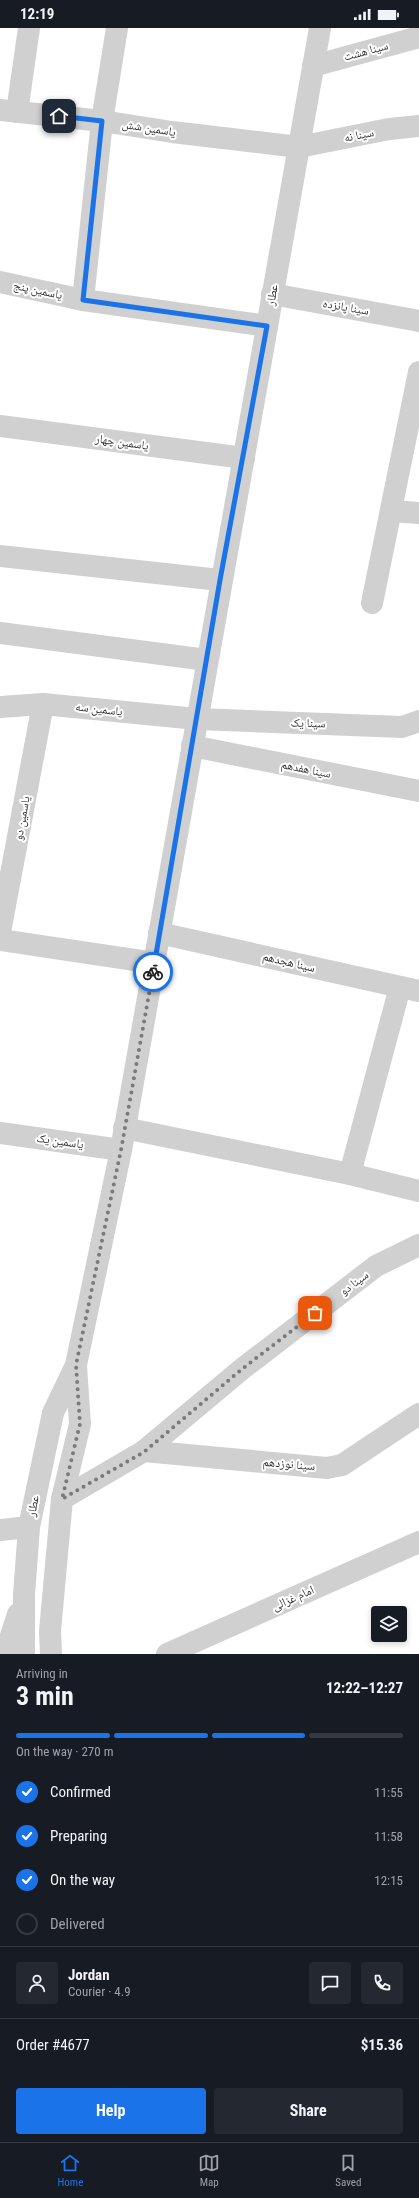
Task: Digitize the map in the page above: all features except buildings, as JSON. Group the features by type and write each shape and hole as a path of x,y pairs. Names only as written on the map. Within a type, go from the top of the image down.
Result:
{"street":[{"path":"8,111 29,28"},
{"path":"83,300 102,121 117,28"},
{"name":"عطار","path":"24,1654 24,1595 29,1527 53,1413 76,1365 121,1150 155,963 220,580 244,458 320,28"},
{"name":"سینا هشت","path":"313,66 419,37"},
{"name":"یاسمین شش","path":"8,111 102,121 172,132 299,147"},
{"name":"سینا نه","path":"299,147 389,129 419,126"},
{"name":"یاسمین پنج","path":"0,282 83,300 267,326"},
{"name":"سینا پانزده","path":"272,294 419,321"},
{"path":"372,603 419,372"},
{"name":"یاسمین چهار","path":"0,426 244,458"},
{"path":"390,511 419,513"},
{"path":"0,556 220,580"},
{"path":"0,633 207,660"},
{"name":"یاسمین سه","path":"0,707 43,704 197,719"},
{"name":"یاسمین دو","path":"0,932 43,704"},
{"name":"سینا یک","path":"197,719 402,727 419,721"},
{"name":"سینا هفدهم","path":"192,746 419,792"},
{"name":"سینا هجدهم","path":"159,933 409,989"},
{"path":"0,940 155,963"},
{"path":"350,1174 409,989"},
{"path":"124,1128 350,1174 419,1191"},
{"name":"یاسمین یک","path":"0,1133 121,1150"},
{"name":"سینا دو","path":"62,1499 144,1452 242,1369 376,1266 419,1245"},
{"name":"عطار","path":"51,1654 50,1632 62,1499 80,1424 76,1365"},
{"name":"سینا نوزدهم","path":"144,1452 327,1468 342,1465 419,1414"},
{"path":"0,1530 29,1527"},
{"name":"امام غزالی","path":"167,1654 419,1542"},
{"path":"1,1654 9,1642 24,1595"}],"way so far":[{"path":"153,972 121,1150 76,1365 80,1424 62,1499 144,1452 242,1369 315,1313"}],"route":[{"path":"59,116 102,121 83,300 267,326 244,458 220,580 153,972"}]}
